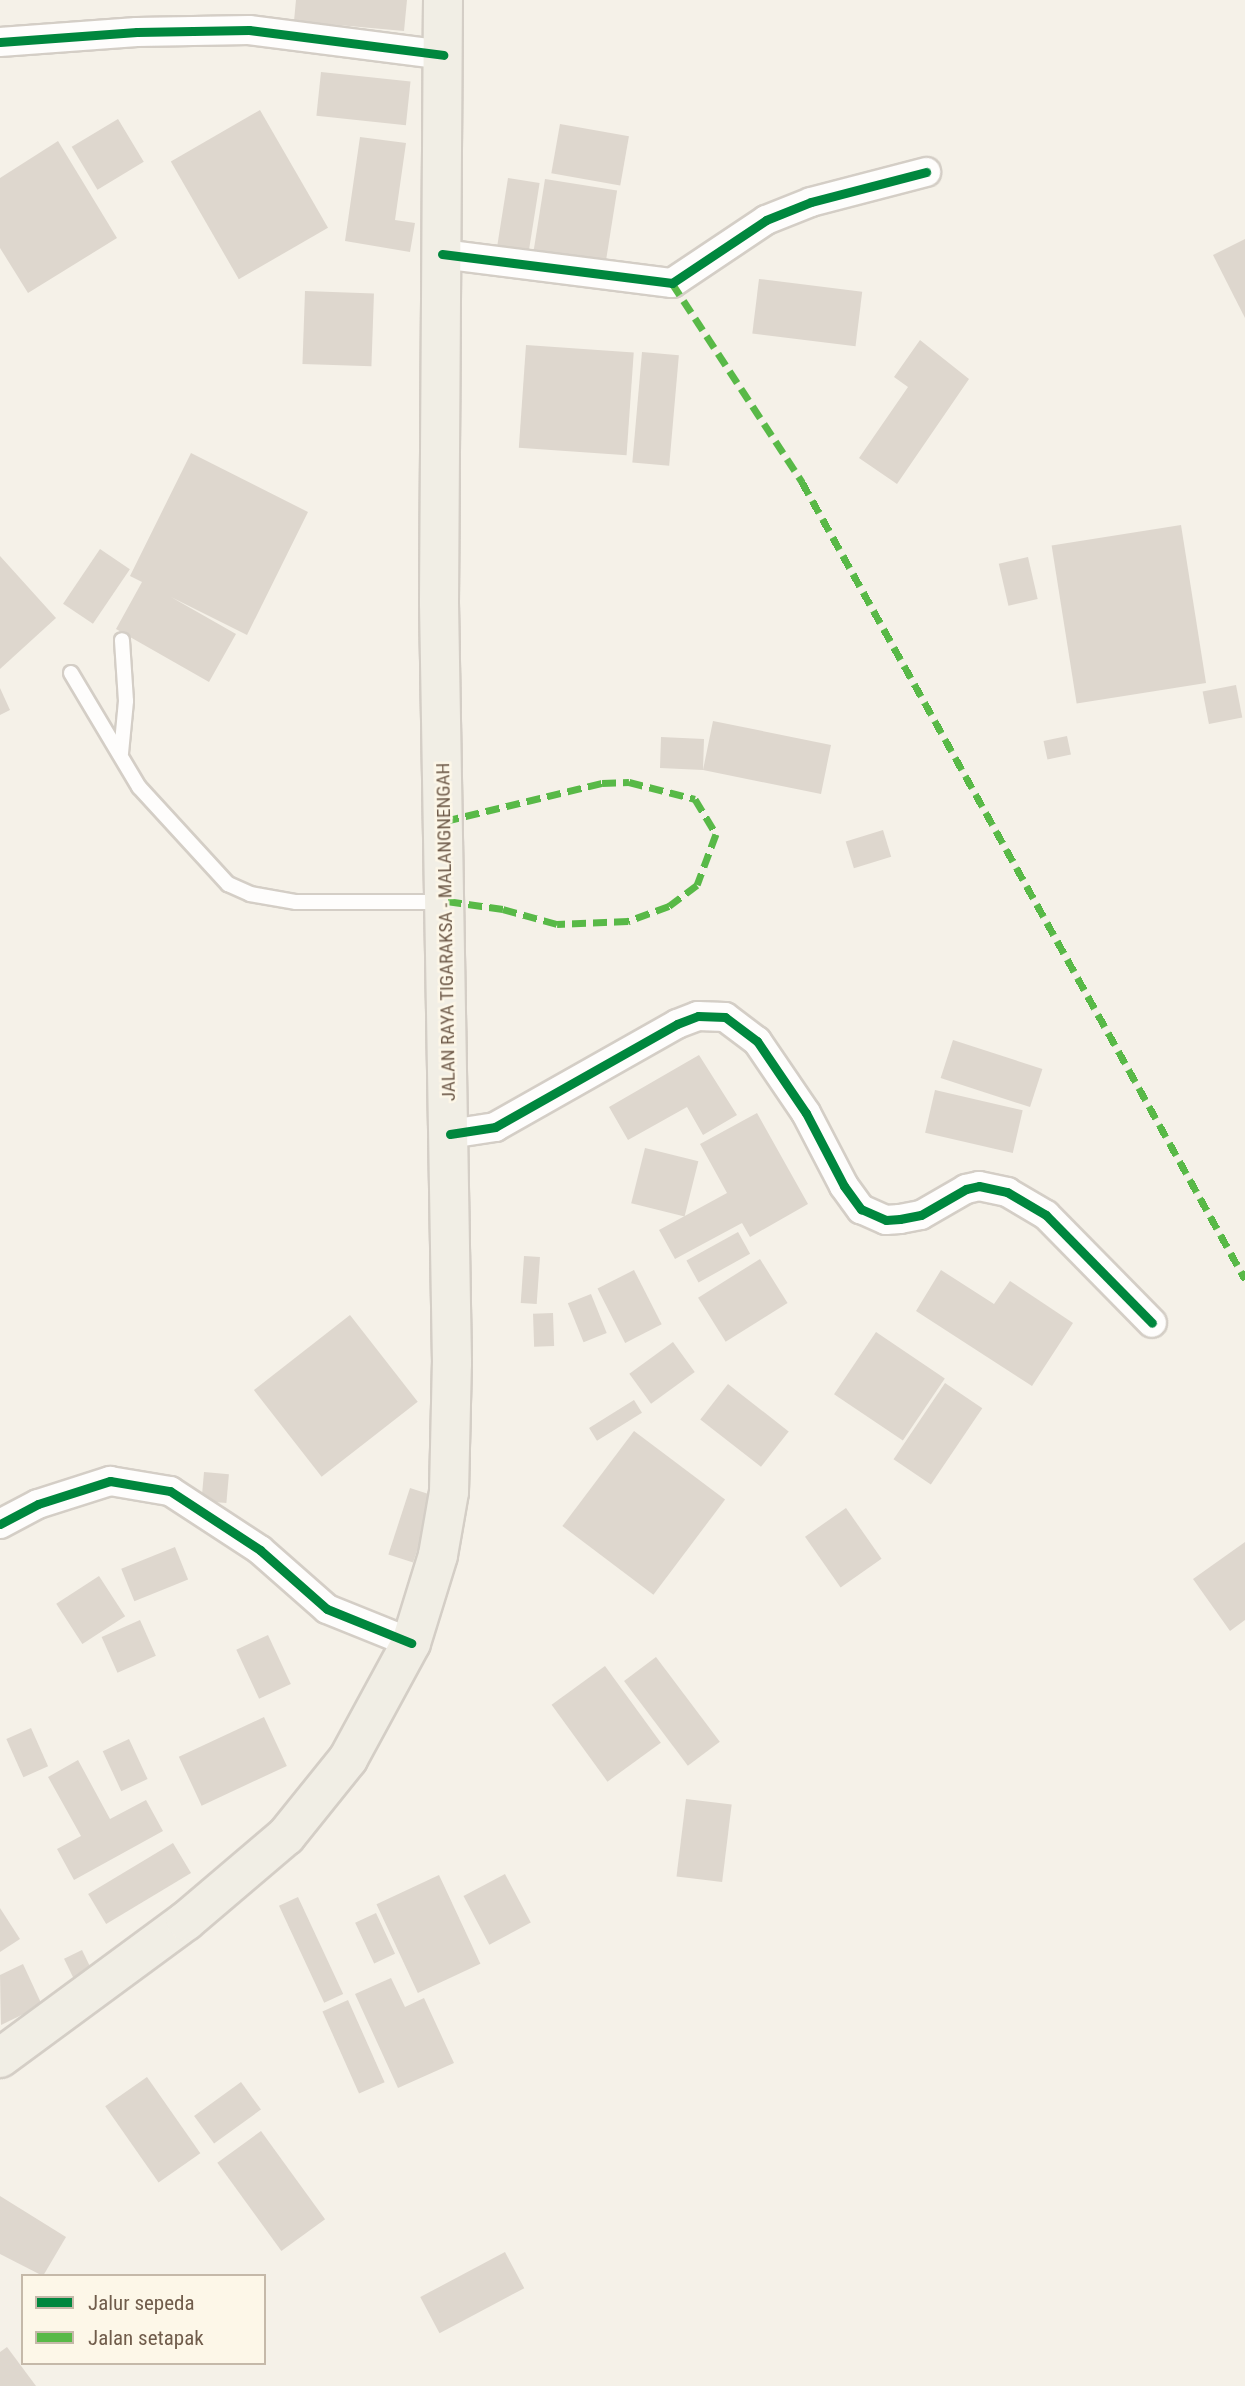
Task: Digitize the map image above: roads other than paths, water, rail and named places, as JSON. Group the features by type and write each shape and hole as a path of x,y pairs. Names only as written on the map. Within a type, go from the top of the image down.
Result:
{"main road":[{"name":"JALAN RAYA TIGARAKSA - MALANGNENGAH","path":"0,2058 186,1921 286,1836 348,1759 411,1643 438,1555 449,1492 450,1134 439,602 443,0"}],"street":[{"path":"0,42 137,32 249,30 443,55"},
{"path":"442,254 671,283 766,220 811,202 926,172"},
{"path":"450,1134 495,1127 677,1024 698,1016 725,1017 757,1041 806,1113 844,1186 861,1209 886,1220 901,1219 921,1215 966,1189 979,1186 1007,1192 1046,1215 1152,1323"},
{"path":"0,1524 38,1504 110,1481 170,1491 260,1550 327,1609 411,1643"}],"lane":[{"path":"121,753 126,701 122,640"},
{"path":"71,673 151,801 219,876 240,890 328,904 447,901"}]}
